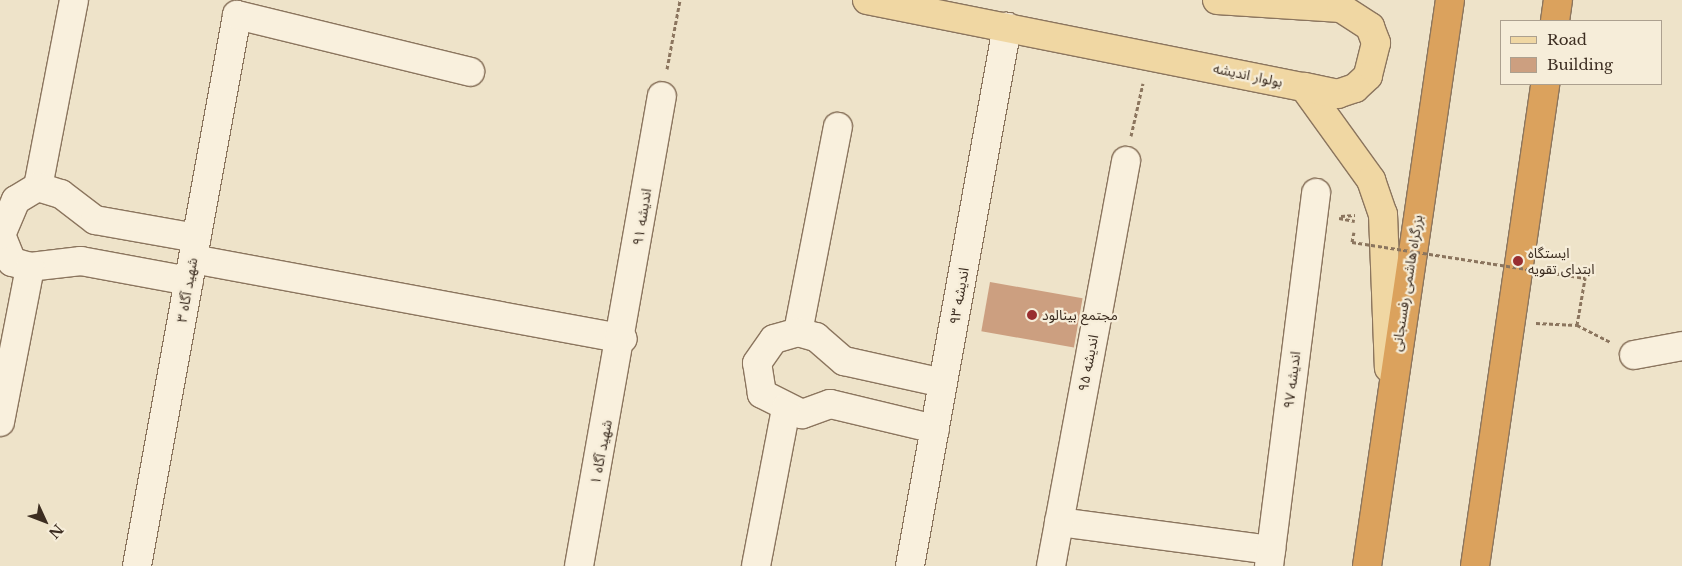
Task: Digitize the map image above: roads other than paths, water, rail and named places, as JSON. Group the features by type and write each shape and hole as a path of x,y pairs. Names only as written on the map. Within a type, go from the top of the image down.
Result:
{"highway":[{"name":"بزرگراه هاشمی رفسنجانی","path":"1367,566 1390,395 1450,0"},
{"path":"1554,20 1558,0"},
{"path":"1475,566 1508,322 1545,85"}],"main road":[{"name":"بولوار اندیشه","path":"867,0 1150,53 1338,94 1355,88 1376,60 1373,35 1357,14 1313,2"},
{"path":"1217,0 1313,2"},
{"path":"1304,87 1371,180 1383,214 1390,395"}],"street":[{"path":"38,187 74,0"},
{"name":"شهید آگاه ۳","path":"137,566 237,15 470,72"},
{"name":"اندیشه ۹۳","path":"910,566 1007,26"},
{"name":"اندیشه ۹۱","path":"622,339 662,96"},
{"path":"798,332 838,128"},
{"name":"اندیشه ۹۵","path":"1051,566 1126,161"},
{"path":"193,259 81,261 30,267 12,262 1,235 16,200 38,187 61,194 95,220 193,259 622,339"},
{"name":"اندیشه ۹۷","path":"1270,558 1316,193"},
{"path":"0,422 30,267"},
{"path":"935,429 830,404 802,414 786,408 762,394 757,363 774,339 798,332 816,337 844,361 943,383"},
{"name":"شهید آگاه ۱","path":"579,566 622,339"},
{"path":"1634,355 1682,346"},
{"path":"756,566 786,408"},
{"path":"1059,522 1270,558"}],"place":[{"name":"ایستگاه ابتدای تقویه","path":"1518,261"},
{"name":"مجتمع بینالود","path":"1032,315"}]}
